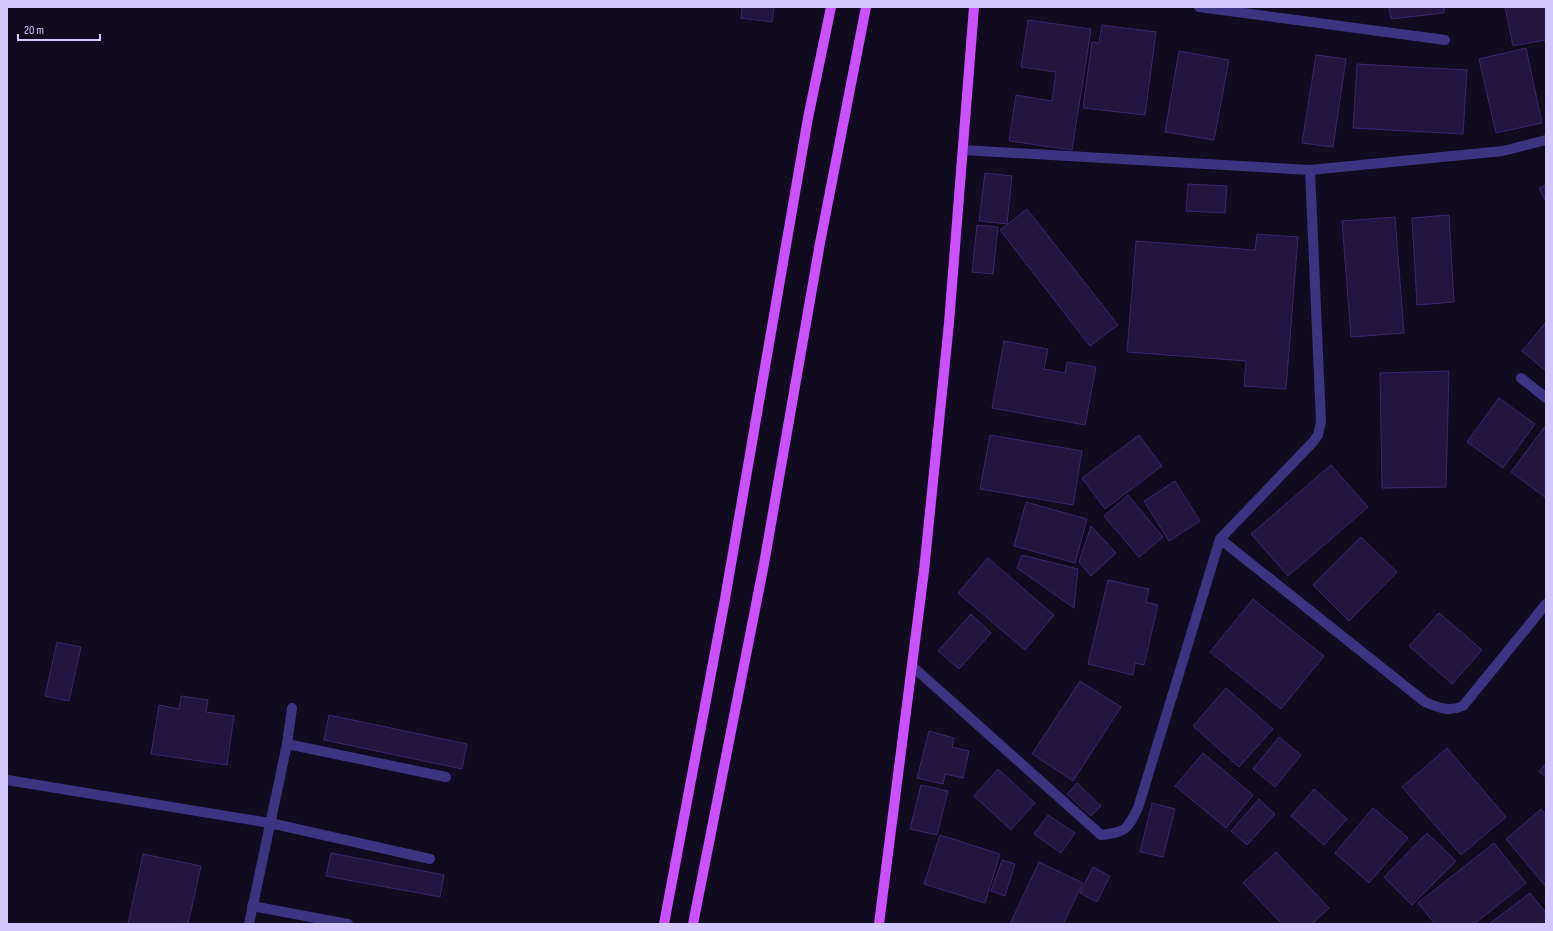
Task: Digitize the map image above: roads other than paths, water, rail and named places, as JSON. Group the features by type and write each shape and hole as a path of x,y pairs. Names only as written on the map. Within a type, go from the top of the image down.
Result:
{"main road":[{"path":"664,924 725,599 808,118 832,7"},
{"path":"693,924 764,564 820,243 866,7"},
{"path":"879,924 924,571 949,323 974,7"}],"street":[{"path":"1199,7 1445,40"},
{"path":"962,150 1310,170 1502,151 1546,140"},
{"path":"912,666 1101,835 1120,832 1130,823 1138,808 1220,539 1318,435 1320,422 1310,170"},
{"path":"1521,378 1546,398"},
{"path":"1220,539 1425,702 1441,709 1455,709 1463,706 1546,604"},
{"path":"249,924 287,744 292,708"},
{"path":"287,744 446,777"},
{"path":"7,780 270,823 430,859"},
{"path":"252,906 348,924"}]}
